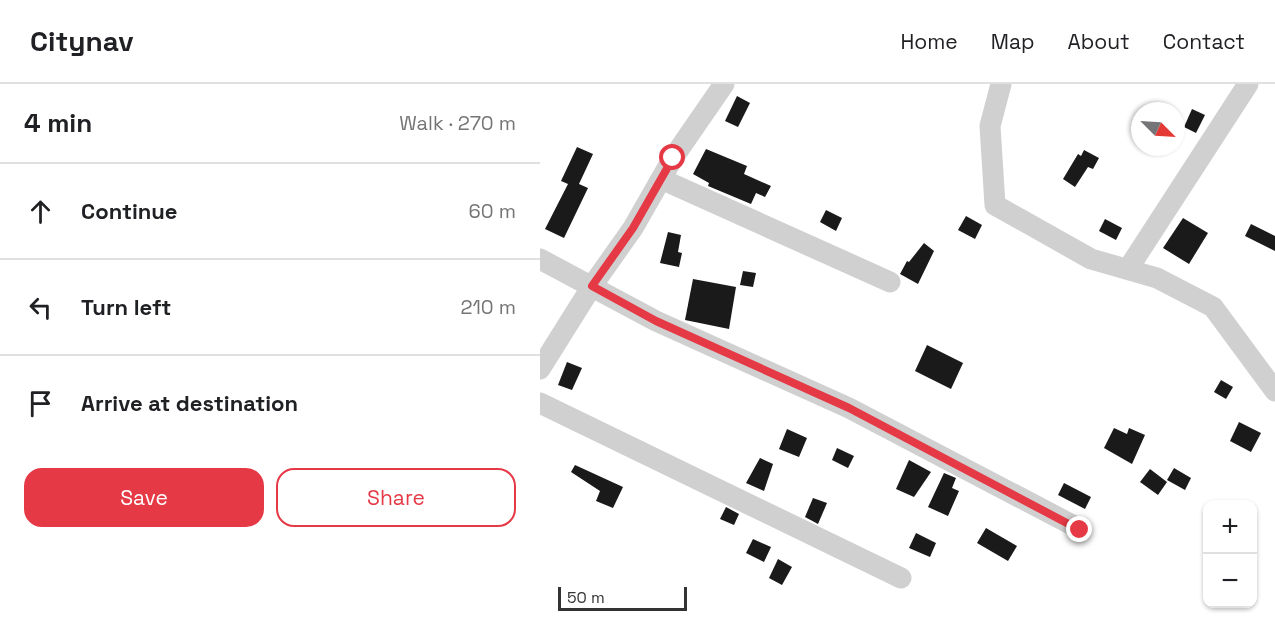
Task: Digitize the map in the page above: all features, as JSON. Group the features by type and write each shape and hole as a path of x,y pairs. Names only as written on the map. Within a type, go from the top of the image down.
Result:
{"street":[{"path":"540,369 724,84"},
{"path":"1001,84 990,126 995,205 1092,259 1157,278 1213,307 1275,391"},
{"path":"1128,269 1248,84"},
{"path":"661,179 890,282"},
{"path":"540,259 656,321 849,408 1080,530"},
{"path":"540,403 901,578"}],"building":[{"path":"737,96 750,103 738,127 725,121"},
{"path":"1192,109 1205,115 1196,133 1185,128"},
{"path":"577,147 593,154 579,184 588,188 564,238 545,229 568,184 561,181"},
{"path":"706,149 747,166 744,174 771,186 765,197 756,193 751,204 708,186 709,183 693,174"},
{"path":"1084,150 1099,158 1093,169 1088,167 1075,187 1063,179 1078,154 1081,156"},
{"path":"826,210 842,218 836,231 820,222"},
{"path":"966,216 982,225 975,239 958,230"},
{"path":"1183,218 1208,233 1189,264 1163,248"},
{"path":"1105,219 1122,228 1116,240 1099,231"},
{"path":"1251,224 1275,236 1275,251 1245,236"},
{"path":"668,232 681,235 678,252 682,253 679,267 660,263"},
{"path":"924,243 934,251 918,284 900,274 907,261 909,262"},
{"path":"743,271 756,273 753,287 740,285"},
{"path":"693,279 736,287 729,329 685,320"},
{"path":"927,345 963,363 951,389 915,371"},
{"path":"567,362 582,368 572,390 558,385"},
{"path":"1221,380 1233,387 1226,399 1214,392"},
{"path":"1239,422 1261,433 1251,452 1230,441"},
{"path":"1114,428 1127,434 1129,428 1145,435 1132,464 1104,448"},
{"path":"787,429 807,438 799,457 779,449"},
{"path":"837,448 854,456 848,468 832,460"},
{"path":"760,458 773,464 764,491 746,483"},
{"path":"909,460 931,472 914,497 896,489"},
{"path":"575,465 623,487 613,508 596,501 600,491 571,472"},
{"path":"1174,468 1191,478 1185,490 1167,480"},
{"path":"1150,469 1167,482 1158,495 1140,482"},
{"path":"944,473 956,478 952,488 959,491 948,516 928,507"},
{"path":"1064,483 1091,497 1085,509 1058,495"},
{"path":"813,498 827,503 818,524 805,517"},
{"path":"726,507 739,514 734,525 720,519"},
{"path":"986,528 1017,546 1008,561 977,543"},
{"path":"916,533 936,543 930,557 909,548"},
{"path":"753,539 771,547 764,562 746,553"},
{"path":"778,559 792,567 782,585 769,578"}],"route":[{"path":"673,158 633,228 592,286 656,321 849,408 1080,530"}]}
